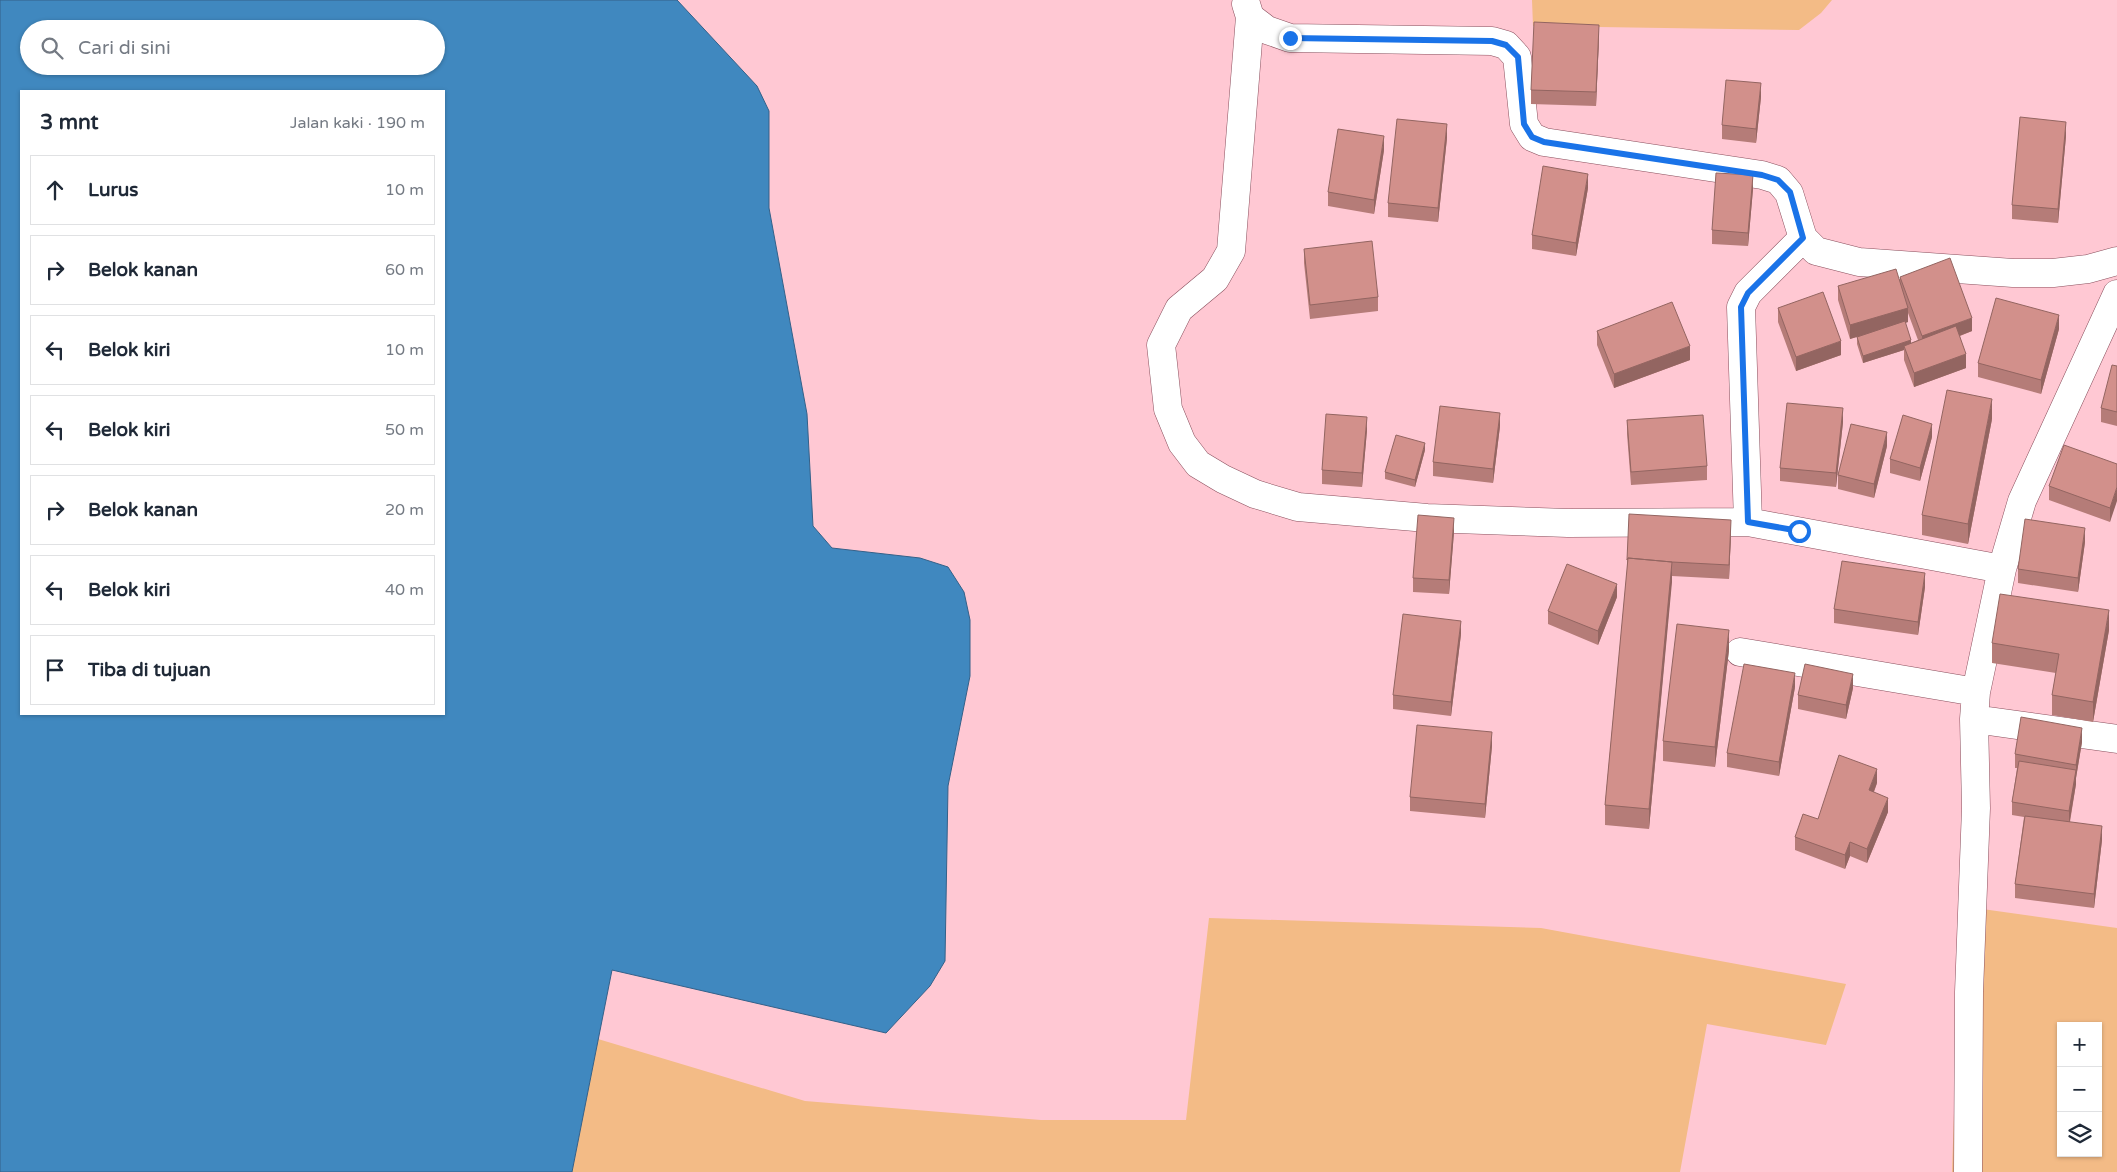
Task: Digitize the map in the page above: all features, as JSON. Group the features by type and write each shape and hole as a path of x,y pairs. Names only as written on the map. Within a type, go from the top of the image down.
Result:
{"street":[{"path":"1247,9 1267,30 1290,38 1492,41 1506,45 1518,57 1524,124 1532,137 1544,142 1762,175 1778,180 1790,192 1803,238 1816,251 1859,262 2013,273 2053,273 2088,269 2117,261"},
{"path":"1247,9 1231,251 1215,279 1179,308 1161,346 1168,409 1182,443 1198,464 1223,479 1255,494 1298,507 1437,519 1568,523 1748,522 2002,569"},
{"path":"1748,522 1741,307 1748,293 1803,238"},
{"path":"1968,1172 1969,992 1976,808 1975,705 2002,569 2022,501 2117,294"},
{"path":"1740,652 1975,705 2117,740"}],"shaded area":[{"path":"1532,0 1832,0 1821,13 1799,30 1533,26"},
{"path":"1961,906 2117,928 2117,1172 1952,1172"},
{"path":"1209,918 1541,928 1846,984 1826,1045 1707,1024 1680,1172 572,1172 598,1039 805,1101 1041,1120 1186,1120"}],"water":[{"path":"0,0 677,0 757,86 769,111 769,208 807,414 813,526 832,548 920,558 948,567 964,592 970,620 970,676 948,786 945,961 930,986 886,1033 612,970 572,1172 0,1172"}],"building":[{"path":"1534,22 1599,25 1596,92 1531,90"},
{"path":"1726,80 1761,83 1756,129 1722,125"},
{"path":"2020,117 2066,122 2058,209 2012,205"},
{"path":"1397,119 1447,124 1438,208 1388,203"},
{"path":"1338,129 1384,136 1374,200 1328,192"},
{"path":"1543,166 1588,174 1576,243 1532,235"},
{"path":"1716,173 1753,175 1748,233 1712,230"},
{"path":"1372,241 1378,297 1310,305 1304,249"},
{"path":"1950,258 1972,318 1922,336 1900,277"},
{"path":"1896,269 1908,308 1850,325 1838,286"},
{"path":"1823,292 1841,341 1796,357 1778,308"},
{"path":"1996,298 2059,315 2041,380 1978,363"},
{"path":"1672,302 1690,346 1614,374 1597,331"},
{"path":"1905,321 1911,340 1863,356 1857,337"},
{"path":"1956,326 1966,354 1914,373 1904,346"},
{"path":"2112,365 2117,366 2117,412 2101,408"},
{"path":"1947,390 1992,399 1968,524 1922,515"},
{"path":"1787,403 1843,408 1836,473 1780,468"},
{"path":"1440,406 1500,413 1493,469 1433,462"},
{"path":"1326,414 1367,417 1362,473 1322,470"},
{"path":"1703,415 1707,466 1631,472 1627,420"},
{"path":"1903,415 1932,424 1920,468 1890,459"},
{"path":"1851,424 1887,432 1874,484 1838,475"},
{"path":"1396,435 1425,443 1415,480 1385,472"},
{"path":"2064,445 2117,464 2117,487 2110,508 2049,486"},
{"path":"1629,514 1731,520 1729,565 1628,558 1627,560"},
{"path":"1418,515 1454,518 1449,580 1413,578"},
{"path":"2025,519 2085,528 2078,578 2018,569"},
{"path":"1628,558 1672,562 1649,809 1605,805"},
{"path":"1842,561 1925,573 1918,622 1834,609"},
{"path":"1567,564 1617,584 1598,631 1548,611"},
{"path":"2000,594 2109,610 2093,702 2052,695 2059,654 1992,643"},
{"path":"1403,614 1461,621 1451,702 1393,695"},
{"path":"1677,624 1729,630 1715,747 1663,741"},
{"path":"1744,664 1795,673 1779,762 1727,753"},
{"path":"1805,664 1853,674 1846,705 1798,695"},
{"path":"2021,717 2082,728 2076,765 2015,754"},
{"path":"1417,725 1492,732 1485,804 1410,797"},
{"path":"1839,755 1877,769 1869,790 1888,798 1867,849 1850,842 1845,855 1795,837 1803,814 1818,819"},
{"path":"2019,761 2076,770 2069,811 2012,802"},
{"path":"2025,816 2102,826 2094,894 2015,884"}],"route":[{"path":"1290,38 1492,41 1506,45 1518,57 1524,124 1532,137 1544,142 1762,175 1778,180 1790,192 1803,238 1748,293 1741,307 1748,522 1799,531"}]}
